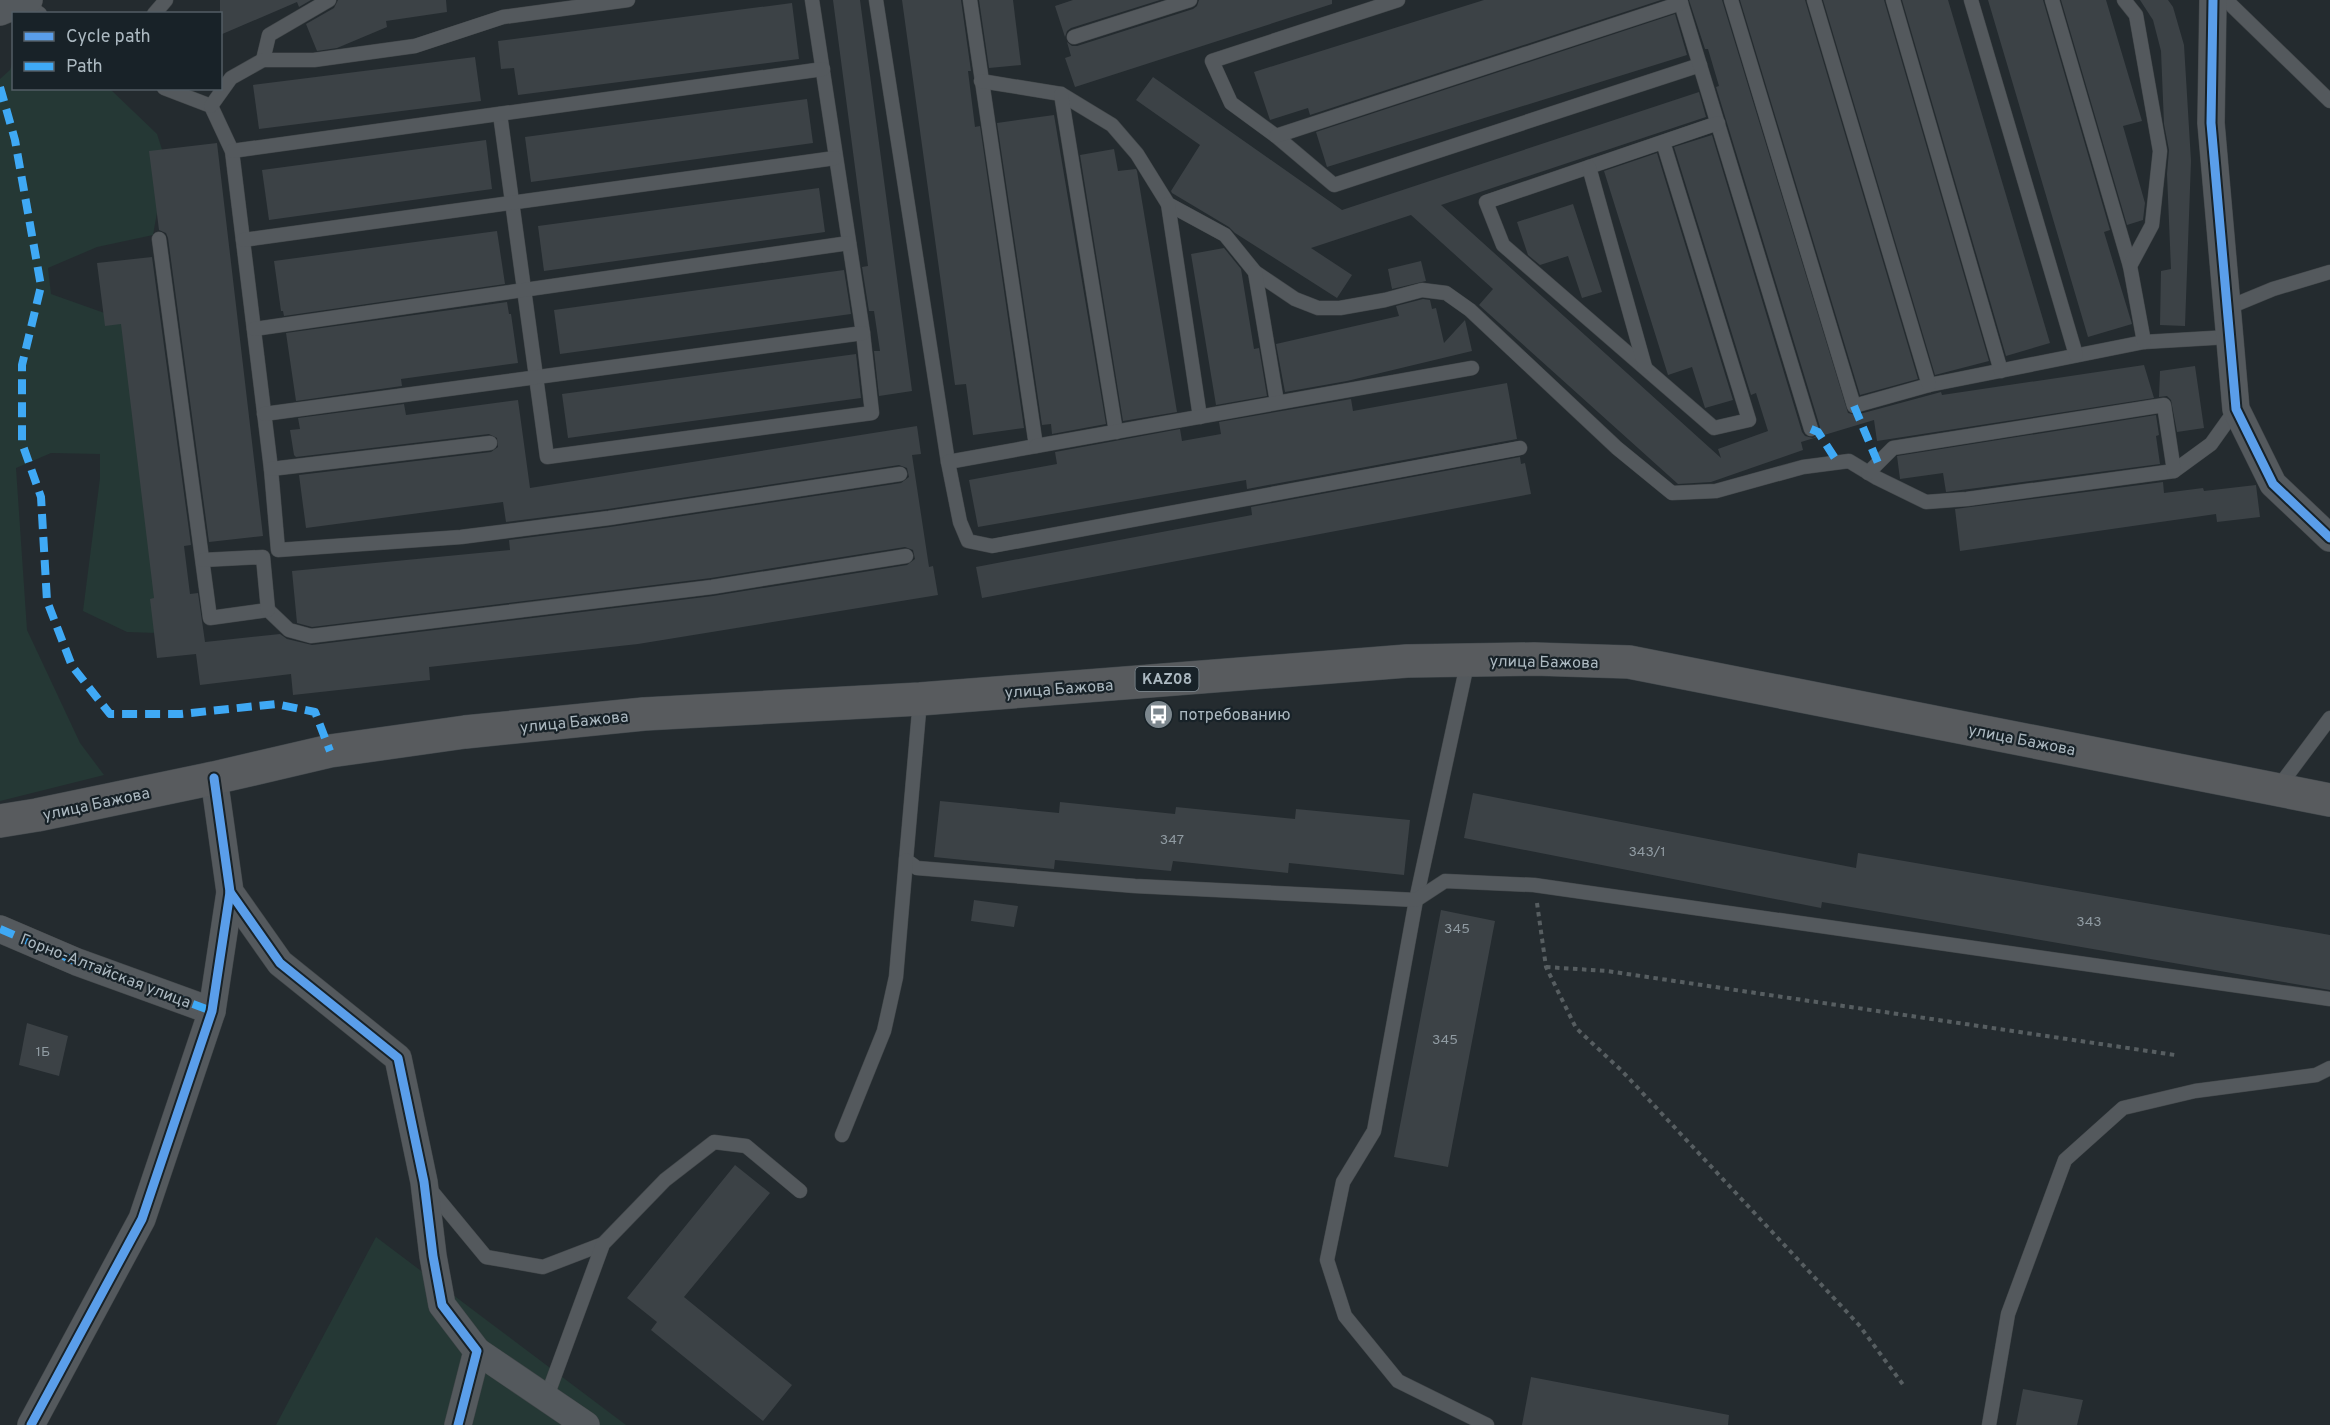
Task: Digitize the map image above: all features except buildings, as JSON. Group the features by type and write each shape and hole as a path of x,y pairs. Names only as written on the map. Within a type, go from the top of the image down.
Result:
{"highway":[{"name":"улица Бажова","path":"0,821 214,778 330,751 465,732 644,714 921,699 1407,661 1534,659 1629,662 2330,800"}],"street":[{"path":"2213,0 2211,123 2236,409 2273,484 2330,538"},
{"path":"31,1425 142,1219 212,1011 230,892 214,778"},
{"path":"230,892 280,963 398,1058 424,1182 433,1256 442,1305 477,1352 586,1425"},
{"name":"Горно-Алтайская улица","path":"0,928 77,962 212,1011"},
{"path":"458,1425 477,1352"}],"lane":[{"path":"156,12 166,0"},
{"path":"263,60 269,35 329,0"},
{"path":"211,106 231,78 263,60 314,60 415,46 503,18 628,0"},
{"path":"500,114 547,456 872,413 863,333 812,0"},
{"path":"876,0 948,462 960,522 968,541 992,546 1520,448"},
{"path":"970,0 1036,446"},
{"path":"1074,37 1190,0"},
{"path":"1398,0 1212,61 1231,103 1276,136 1334,185 1700,65"},
{"path":"1731,0 1854,405 1929,385 2144,342 2229,337"},
{"path":"1814,0 1929,385"},
{"path":"1893,0 2001,370"},
{"path":"1971,0 2076,355"},
{"path":"2052,0 2130,266 2144,342"},
{"path":"2124,0 2136,15 2160,151 2152,225 2130,266"},
{"path":"2226,0 2330,100"},
{"path":"1276,136 1681,1 1811,429"},
{"path":"232,151 823,69"},
{"path":"981,81 1061,94 1112,125 1137,154 1168,204 1200,417"},
{"path":"169,90 211,106 232,151 271,470 278,550"},
{"path":"1061,94 1116,432"},
{"path":"1663,142 1749,420 1714,428 1503,246 1486,202 1718,123"},
{"path":"243,240 835,158"},
{"path":"1589,167 1645,368"},
{"path":"1168,204 1225,235 1256,272 1295,299 1318,308 1340,308 1385,300 1422,290 1446,293 1470,310 1617,448 1672,493 1716,491 1803,467 1849,461 1926,502 1967,499 2174,471 2211,444 2236,409"},
{"path":"159,239 210,618 268,610"},
{"path":"254,328 849,243"},
{"path":"1256,272 1277,402"},
{"path":"2227,308 2273,289 2330,272"},
{"path":"264,414 863,333"},
{"path":"948,462 1472,368"},
{"path":"1868,473 1893,448 2164,405 2174,471"},
{"path":"271,470 490,443"},
{"path":"203,560 263,557 278,550 460,537 609,518 900,474"},
{"path":"263,557 268,610 289,630 311,636 712,586 906,556"},
{"path":"1468,660 1416,900 1374,1131 1343,1182 1327,1260 1345,1316 1398,1381 1487,1425"},
{"path":"842,1135 884,1031 896,977 921,699"},
{"path":"2277,789 2330,718"},
{"path":"906,860 917,868 1135,886 1416,900 1444,881 1534,885 2330,999"},
{"path":"1989,1425 2008,1314 2065,1160 2123,1108 2196,1091 2316,1075 2330,1068"},
{"path":"546,1399 603,1244 665,1180 714,1142 746,1146 800,1191"},
{"path":"424,1182 486,1257 543,1267 603,1244"}],"path":[{"path":"1534,885 1546,967 1576,1028 1622,1071 1859,1325 1904,1386"},
{"path":"1546,967 1607,971 2175,1056"}],"green space":[{"path":"12,64 12,90 111,90 157,134 166,162 153,235 97,247 48,268 51,294 127,321 154,567 157,633 127,632 83,611 100,478 100,454 51,453 16,468 27,630 80,743 104,775 0,801 0,79 10,70"},
{"path":"376,1237 626,1425 276,1425"}],"marked path":[{"path":"0,87 15,140 41,286 22,365 22,443 41,497 47,601 72,666 110,714 181,714 276,704 315,712 330,751"},
{"path":"1854,406 1878,463"},
{"path":"1811,429 1818,432 1838,463"},
{"path":"0,929 77,962 212,1011"}],"cycle path":[{"path":"2213,0 2211,123 2236,409 2273,484 2330,538"},
{"path":"214,778 230,892 280,963 398,1058 424,1182 433,1256 442,1305 477,1351 458,1425"},
{"path":"31,1425 142,1219 212,1011 230,892"}],"place":[{"name":"потребованию","path":"1158,714"}]}
